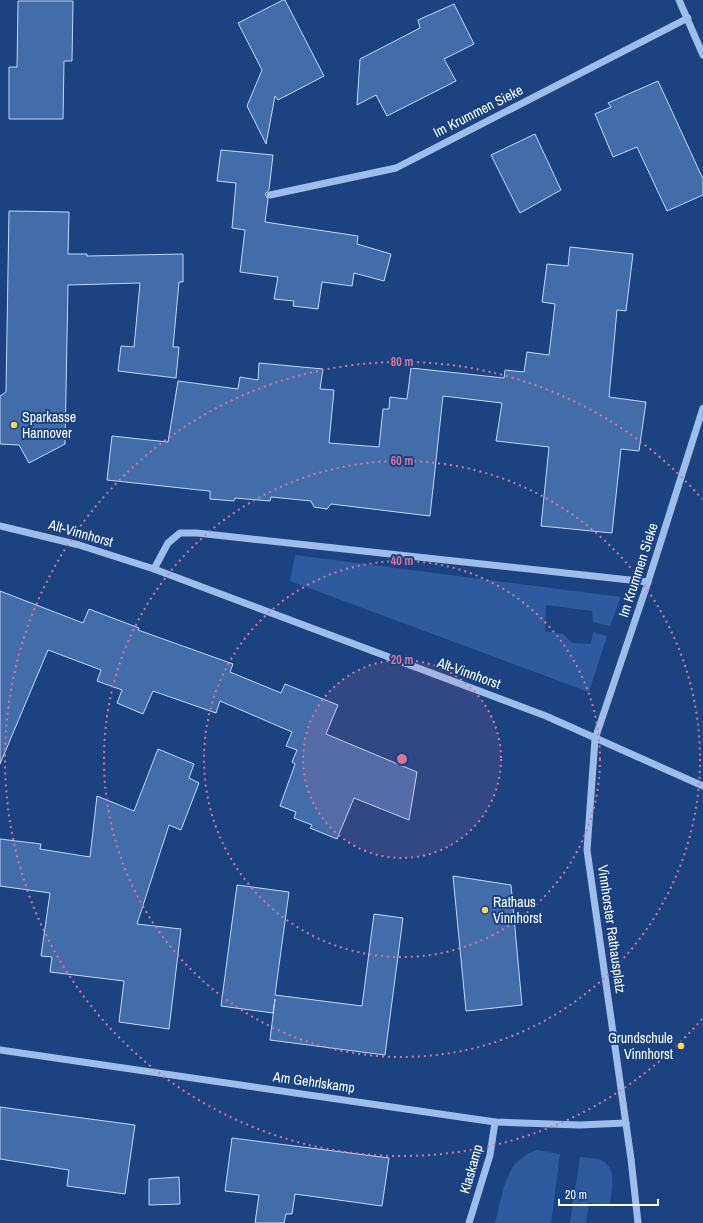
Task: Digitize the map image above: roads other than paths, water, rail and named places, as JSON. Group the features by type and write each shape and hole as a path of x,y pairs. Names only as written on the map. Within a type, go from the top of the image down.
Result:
{"street":[{"path":"679,0 703,55"},
{"name":"Im Krummen Sieke","path":"270,195 396,168 688,18"},
{"name":"Im Krummen Sieke","path":"595,738 648,582 703,408"},
{"name":"Alt-Vinnhorst","path":"0,526 79,545 154,569 546,716 703,786"},
{"path":"154,569 168,543 180,533 197,533 648,582"},
{"name":"Vinnhorster Rathausplatz","path":"595,738 587,850 626,1123 638,1223"},
{"name":"Am Gehrlskamp","path":"0,1050 496,1122 579,1126 626,1123"},
{"name":"Klaskamp","path":"469,1223 490,1155 496,1122"}],"place":[{"name":"Sparkasse Hannover","path":"14,425"},
{"name":"Rathaus Vinnhorst","path":"485,910"},
{"name":"Grundschule Vinnhorst","path":"681,1046"}]}
